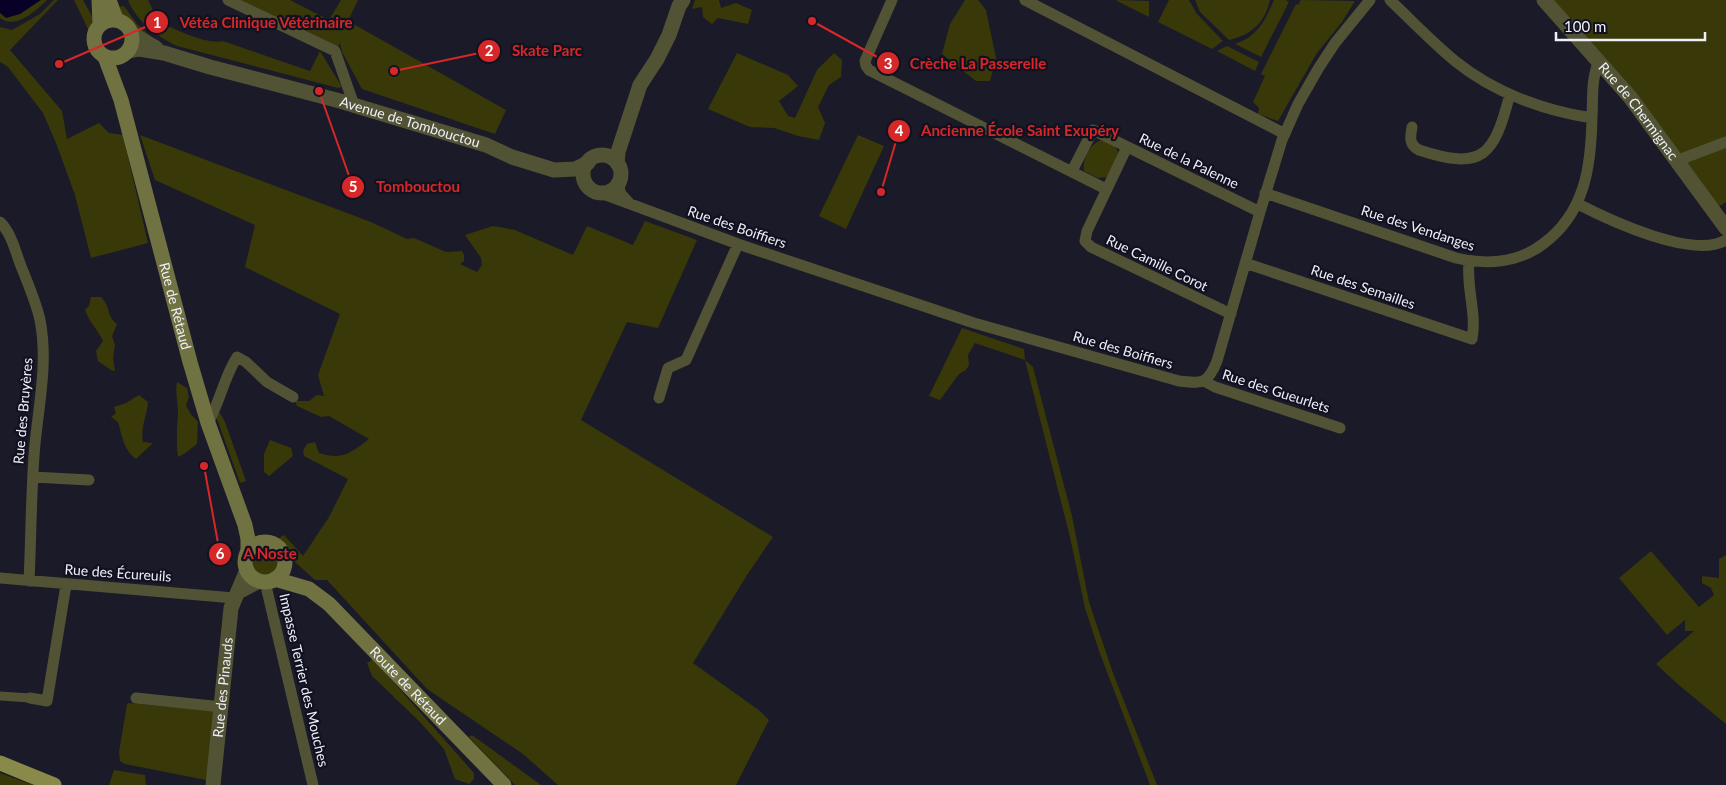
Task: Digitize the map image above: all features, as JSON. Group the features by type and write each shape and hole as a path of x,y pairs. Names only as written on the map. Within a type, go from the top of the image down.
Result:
{"main road":[{"path":"99,0 100,24"},
{"path":"109,0 116,19"},
{"path":"110,19 116,19 128,26 132,34 132,45 118,55 96,49 94,43 95,30 100,24 110,19"},
{"name":"Rue de Rétaud","path":"118,55 121,100 190,362 208,422 240,507"},
{"path":"240,507 255,532 264,542"},
{"path":"240,507 248,534 248,552"},
{"path":"264,542 277,546 282,552 285,562 309,589 250,576 245,559 248,552 253,545 264,542"},
{"path":"266,580 282,572 285,562"},
{"name":"Route de Rétaud","path":"309,589 329,604 504,785"},
{"path":"0,764 54,785"}],"street":[{"path":"228,0 335,50 354,105"},
{"path":"633,206 624,199 618,185 621,173 617,163 618,152 640,85 657,59 683,0"},
{"path":"669,35 686,11 690,0"},
{"path":"892,0 865,61 869,70 1106,189"},
{"path":"1025,0 1285,134"},
{"path":"1204,381 1209,378 1214,367 1275,159 1298,104 1335,43 1370,0"},
{"path":"1390,0 1456,62 1471,72 1510,94 1543,106 1592,118"},
{"name":"Rue de Chermignac","path":"1544,0 1600,61 1630,98 1726,228"},
{"name":"Avenue de Tombouctou","path":"132,34 164,53"},
{"name":"Avenue de Tombouctou","path":"118,55 139,49 164,53 210,68 354,105 486,145 554,170 575,169 588,163"},
{"name":"Rue des Vendanges","path":"1265,193 1456,258 1481,263 1522,256 1537,249 1563,227 1578,204 1589,165 1593,82 1600,61"},
{"path":"1412,127 1410,140 1414,148 1462,160 1476,158 1490,146 1496,137 1510,94"},
{"path":"603,156 628,118"},
{"name":"Rue de la Palenne","path":"1072,171 1093,130 1260,212"},
{"path":"1676,161 1726,142"},
{"name":"Rue Camille Corot","path":"1127,147 1085,237 1087,244 1231,314"},
{"name":"Avenue de Tombouctou","path":"512,156 546,175 565,180 585,180"},
{"path":"617,163 611,158 603,156 593,158 588,163 584,173 585,180 590,188 598,192 609,192 618,185"},
{"name":"Rue des Boiffiers","path":"598,192 738,244 974,323 1179,381 1199,383 1204,381"},
{"path":"1578,204 1618,224 1665,239 1708,245 1726,240"},
{"name":"Rue des Bruyères","path":"0,222 10,236 36,304 41,328 43,371 33,477 29,581"},
{"path":"660,398 668,368 686,360 738,244"},
{"name":"Rue des Semailles","path":"1245,263 1472,339 1474,323 1468,274 1469,261"},
{"path":"208,422 237,357 246,362 268,382 293,397"},
{"name":"Rue des Gueurlets","path":"1204,381 1215,387 1340,428"},
{"path":"33,477 89,480"},
{"name":"Rue des Pinauds","path":"213,785 230,618 236,595 247,570"},
{"name":"Rue des Écureuils","path":"0,578 66,585 236,595"},
{"path":"236,595 266,580"},
{"name":"Impasse Terrier des Mouches","path":"266,580 313,785"},
{"path":"0,696 47,701 66,585"},
{"path":"136,698 222,707"}],"shaded area":[{"path":"0,0 47,0 25,18 12,22 0,18"},
{"path":"0,0 41,0 20,14 6,18 0,13"},
{"path":"54,0 58,0 10,50 62,111 67,139 99,123 109,133 123,135 148,243 91,258 75,195 43,113 8,67 0,62 0,27 12,30 40,14"},
{"path":"74,0 83,0 93,18 89,31"},
{"path":"128,0 148,0 159,22 191,36 208,41 223,41 310,71 320,51 342,87 338,88 177,46 148,28 136,15"},
{"path":"239,0 290,0 329,20 341,0 358,0 348,21 506,110 495,134 362,89 342,52 340,43 337,49"},
{"path":"695,0 719,0 721,8 736,3 752,10 748,24 718,18 712,24 703,17 702,7 692,9"},
{"path":"965,0 978,0 986,10 996,58 990,81 976,81 942,54 950,24"},
{"path":"1169,0 1189,0 1197,14 1223,41 1212,49 1158,22"},
{"path":"1195,0 1270,0 1265,15 1256,27 1244,35 1229,40 1200,12"},
{"path":"1274,0 1286,0 1289,2 1261,57 1235,44 1255,33"},
{"path":"1301,0 1355,1 1342,22 1317,53 1278,121 1258,114 1259,108 1253,102 1265,76 1261,74 1296,4 1298,5"},
{"path":"1544,0 1726,0 1726,202 1717,208"},
{"path":"1117,1 1149,1 1149,17"},
{"path":"124,6 137,24 155,40 136,33 121,18 114,8"},
{"path":"1227,46 1259,62 1255,71 1217,51"},
{"path":"737,53 788,75 798,86 779,101 788,116 795,118 817,70 834,53 842,60 841,77 829,85 818,107 825,123 819,140 798,136 774,128 750,127 708,109"},
{"path":"140,135 371,222 407,239 414,238 446,252 462,251 464,261 460,264 477,272 482,265 481,258 465,235 493,226 515,230 573,255 587,226 633,245 645,221 697,240 658,328 627,322 581,420 773,537 747,575 693,663 760,711 769,720 736,785 558,785 523,754 427,689 327,580 315,580 296,563 279,538 284,535 303,556 329,517 348,479 304,456 303,451 307,444 315,442 319,453 340,456 352,451 369,439 329,416 321,417 297,406 295,401 309,401 317,395 324,396 318,375 340,314 245,267 255,225 155,180"},
{"path":"858,135 884,146 846,229 819,216"},
{"path":"1101,140 1112,143 1118,151 1117,160 1108,177 1098,178 1084,171 1084,162 1090,148"},
{"path":"91,297 101,297 111,317 117,324 112,336 115,345 113,358 115,371 98,361 96,351 103,341 85,310 89,306"},
{"path":"962,328 1024,349 1025,360 975,343 968,355 969,365 966,370 959,374 940,400 929,396"},
{"path":"1025,360 1033,367 1072,516 1089,602 1113,673 1157,785 1150,785 1099,651 1085,608 1070,537"},
{"path":"177,382 187,388 189,397 186,405 198,422 197,444 178,457 176,390"},
{"path":"139,395 148,402 142,432 143,442 153,443 136,459 126,447 118,422 111,417 116,413 114,407 126,403"},
{"path":"220,413 246,481 240,483 216,416"},
{"path":"270,440 291,448 293,456 269,476 264,472 264,454"},
{"path":"264,548 270,549 278,557 278,569 270,577 264,578 258,577 250,569 249,563 250,557 258,549"},
{"path":"1651,551 1699,607 1714,595 1711,588 1702,583 1702,576 1719,578 1719,559 1726,555 1726,724 1656,664 1694,631 1685,631 1685,620 1667,635 1619,578"},
{"path":"373,659 474,773 474,779 469,784 455,779 444,749 419,721 372,676 367,663"},
{"path":"127,704 213,711 216,713 209,779 206,780 125,764 120,761 119,752"},
{"path":"472,735 541,785 515,785 469,737"},
{"path":"114,770 145,775 146,785 109,785"},
{"path":"0,773 33,785 0,785"}],"place":[{"name":"Crèche La Passerelle","path":"812,21"},
{"name":"Vétéa Clinique Vétérinaire","path":"59,64"},
{"name":"Skate Parc","path":"394,71"},
{"name":"Tombouctou","path":"319,91"},
{"name":"Ancienne École Saint Exupéry","path":"881,192"},
{"name":"A Noste","path":"204,466"}]}
